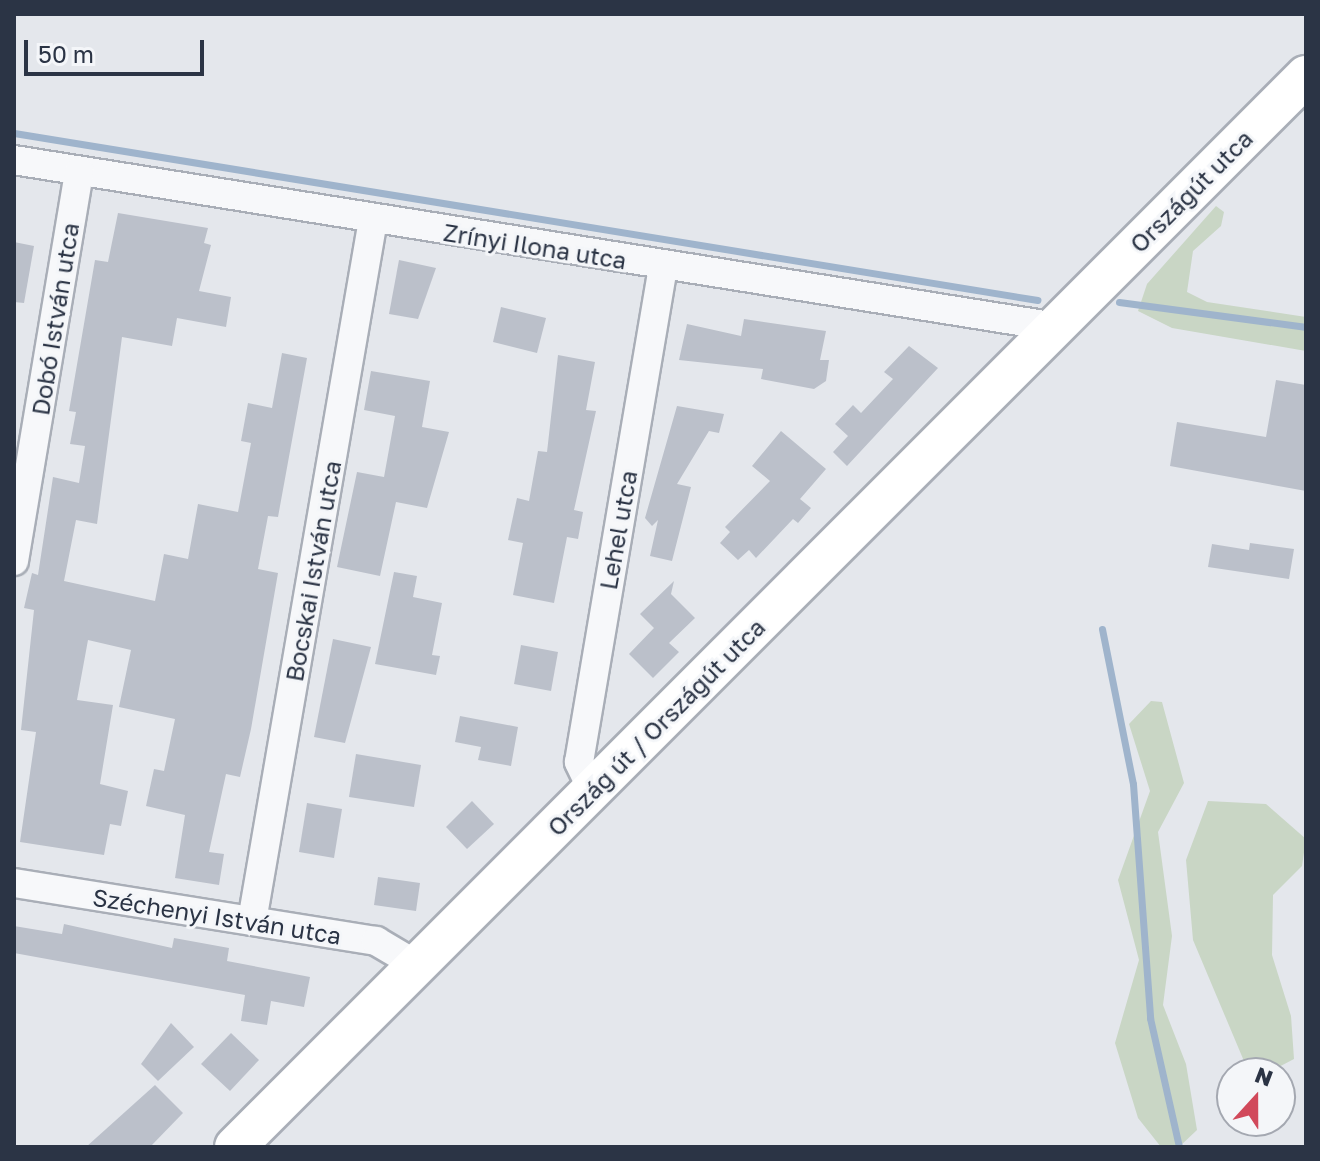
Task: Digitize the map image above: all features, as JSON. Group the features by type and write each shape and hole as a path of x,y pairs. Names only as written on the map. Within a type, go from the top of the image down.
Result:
{"main road":[{"name":"Országút utca","path":"1066,317 1306,76"},
{"name":"Ország út / Országút utca","path":"235,1147 1066,317"}],"street":[{"name":"Zrínyi Ilona utca","path":"14,160 663,267 1066,317"},
{"name":"Dobó István utca","path":"14,561 79,171"},
{"name":"Bocskai István utca","path":"252,921 373,220"},
{"name":"Lehel utca","path":"592,789 579,762 663,267"},
{"name":"Széchenyi István utca","path":"14,883 376,941 415,964"}],"green space":[{"path":"1216,206 1224,212 1221,226 1193,251 1187,292 1207,302 1306,317 1306,351 1172,328 1138,311 1147,284"},
{"path":"1151,701 1162,702 1184,783 1158,832 1172,936 1163,1005 1186,1064 1197,1130 1179,1147 1161,1147 1138,1118 1115,1043 1139,960 1118,880 1150,791 1129,724"},
{"path":"1208,801 1266,804 1306,839 1302,866 1273,895 1272,955 1291,1016 1294,1057 1242,1057 1193,940 1186,860"}],"building":[{"path":"118,213 208,228 204,243 211,245 199,291 231,297 226,327 177,318 172,346 122,337 97,524 76,520 64,581 155,601 164,554 188,559 198,504 238,512 251,443 241,441 248,403 272,408 282,353 307,358 278,517 268,516 258,569 278,573 251,729 240,777 226,774 209,852 224,854 219,885 175,878 185,815 146,806 154,769 164,771 175,719 119,707 131,650 88,640 77,700 113,705 100,784 128,791 121,826 110,824 104,855 20,842 36,732 21,730 34,610 24,608 32,573 38,575 53,477 79,483 85,446 70,444 76,412 69,411 95,260 108,262"},
{"path":"14,242 34,246 24,303 14,302"},
{"path":"399,260 436,268 418,319 389,314"},
{"path":"501,307 546,318 537,353 493,342"},
{"path":"744,319 826,331 820,360 829,360 826,381 814,389 761,379 763,369 679,360 687,324 741,336"},
{"path":"909,346 938,368 847,466 833,452 848,436 835,424 853,405 861,413 893,379 884,372"},
{"path":"558,355 595,362 586,410 596,411 574,510 583,512 578,539 567,537 554,603 513,595 523,543 508,540 517,498 529,501 538,451 547,452"},
{"path":"371,371 430,381 422,427 449,432 427,508 396,502 380,576 337,567 357,472 384,477 395,416 364,410"},
{"path":"1276,380 1306,385 1306,491 1170,466 1177,422 1266,437"},
{"path":"677,406 724,414 719,433 709,431 677,484 691,487 672,561 650,556 658,520 652,526 645,518"},
{"path":"781,431 826,469 800,499 811,508 798,523 793,519 756,558 749,550 738,560 720,543 730,532 725,527 770,481 752,466"},
{"path":"1250,543 1294,549 1289,579 1208,567 1212,544 1249,550"},
{"path":"394,572 417,576 413,597 442,603 432,655 440,656 436,675 375,664"},
{"path":"674,581 671,594 695,618 669,643 679,652 653,678 629,654 654,628 640,614"},
{"path":"333,639 371,647 345,743 314,737"},
{"path":"521,645 558,652 551,691 514,684"},
{"path":"460,716 518,727 511,766 478,760 481,747 455,742"},
{"path":"356,754 421,765 414,807 349,797"},
{"path":"472,801 494,824 467,849 446,827"},
{"path":"307,803 342,809 334,858 299,852"},
{"path":"378,877 420,883 416,911 374,905"},
{"path":"64,924 172,948 174,938 229,948 227,961 310,977 304,1007 271,1001 267,1025 241,1021 245,995 14,953 14,926 62,934"},
{"path":"171,1023 194,1047 158,1081 141,1064"},
{"path":"231,1033 259,1060 230,1091 201,1064"},
{"path":"155,1085 183,1113 150,1147 86,1147"}],"waterway":[{"path":"14,133 1037,300"},
{"path":"1119,302 1306,327"},
{"path":"1102,629 1133,784 1150,1018 1179,1147"}]}
